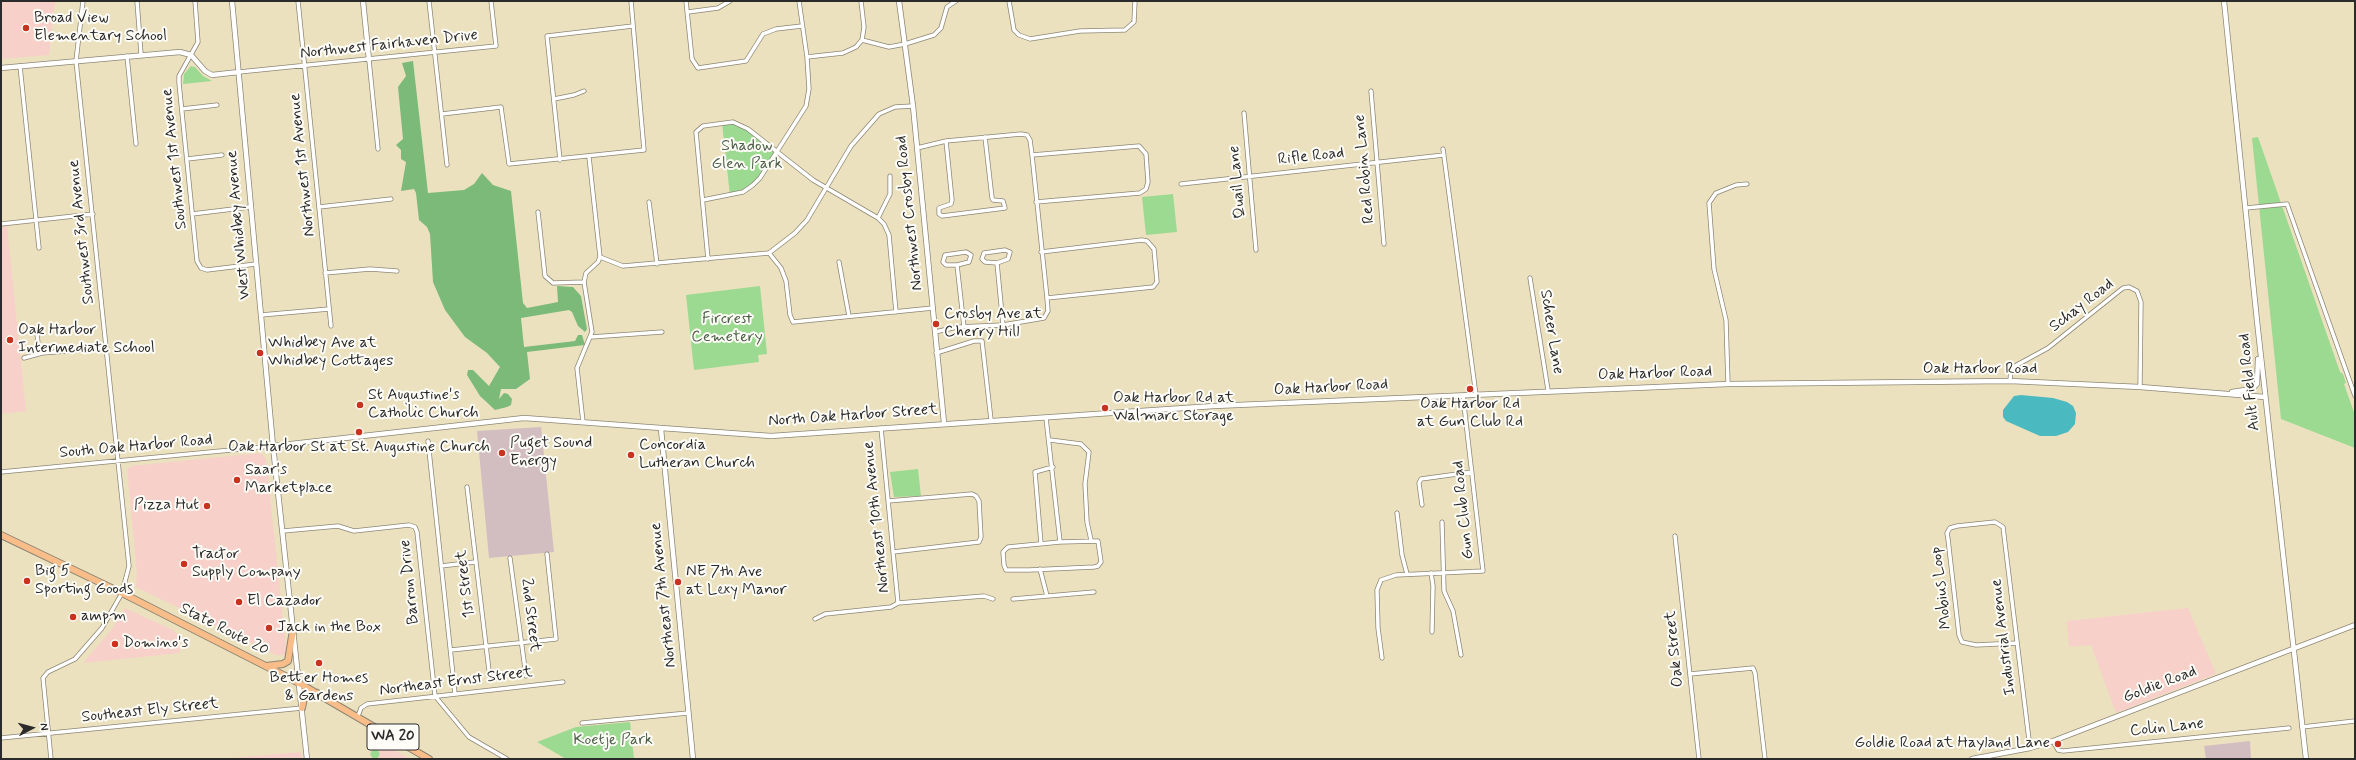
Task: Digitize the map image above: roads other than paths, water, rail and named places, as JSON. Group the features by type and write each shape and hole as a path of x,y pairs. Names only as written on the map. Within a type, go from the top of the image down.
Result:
{"main road":[{"name":"State Route 20","path":"1,535 122,593 299,683 358,716 429,759"},
{"path":"266,666 283,664 288,661 293,630"},
{"path":"302,708 304,698 317,693"}],"street":[{"name":"Southwest 3rd Avenue","path":"48,734 43,678 48,672 76,660 102,628 122,593 129,566 76,61 84,1"},
{"path":"137,1 141,54"},
{"name":"Southwest 1st Avenue","path":"195,1 198,42 179,76 197,261 204,269 256,264"},
{"name":"West Whidbey Avenue","path":"232,1 273,446 307,759"},
{"name":"Northwest 1st Avenue","path":"298,1 331,326"},
{"path":"363,1 378,149"},
{"path":"429,1 442,114 446,165"},
{"name":"Northwest Fairhaven Drive","path":"239,72 496,46 491,1"},
{"path":"442,114 502,107 509,164 589,157 644,150 631,1"},
{"path":"686,1 692,59 696,66 701,68 746,61 763,34 776,29 802,26"},
{"path":"688,12 718,8 730,1"},
{"path":"703,200 743,192 760,178 775,152 806,106 809,89 807,57 799,1"},
{"path":"807,57 843,53 856,47 862,40 864,27 861,1"},
{"name":"Northwest Crosby Road","path":"899,1 913,106 944,423"},
{"path":"862,40 885,47 905,44 938,33 945,11 956,1"},
{"path":"1009,1 1014,30 1019,35 1030,39 1080,31 1125,30 1134,22 1135,1"},
{"name":"Ault Field Road","path":"2224,1 2265,397 2306,759"},
{"path":"560,160 547,36 633,26"},
{"path":"1,68 141,54 180,52 190,55 209,74 239,72"},
{"path":"127,56 136,144"},
{"path":"20,66 39,248"},
{"path":"554,98 574,95 584,91"},
{"name":"Red Robin Lane","path":"1371,91 1384,244"},
{"path":"182,109 217,105"},
{"path":"600,258 622,266 769,253 807,220 851,146 880,114 895,107 913,106"},
{"name":"Quail Lane","path":"1244,113 1256,250"},
{"path":"708,259 696,132 699,129 727,122 742,125 775,152 826,188 878,218 887,228 889,235 896,312"},
{"path":"917,148 946,141 1027,135 1030,140 1032,155 1047,298 1048,311 1044,318 1003,325 964,327 935,332"},
{"path":"946,141 952,200 951,204 939,208 939,214 942,216 1005,208 1004,201 993,200 992,198 985,137"},
{"path":"1032,155 1135,145 1142,147 1146,154 1148,175 1148,186 1140,193 1036,202"},
{"path":"1443,149 1476,395"},
{"path":"187,159 222,155"},
{"name":"Rifle Road","path":"1181,184 1444,155"},
{"path":"583,422 577,368 578,361 591,337 584,282 586,273 598,262 600,258 589,157"},
{"path":"878,218 890,194 890,176"},
{"path":"1728,384 1726,320 1714,269 1709,203 1716,193 1736,185 1747,184"},
{"path":"319,207 391,199"},
{"path":"649,202 657,264"},
{"path":"2246,208 2287,204 2355,396"},
{"path":"192,214 250,207"},
{"path":"538,212 545,276 553,283 584,282"},
{"path":"1,224 93,214"},
{"path":"1041,252 1142,240 1148,241 1154,249 1157,282 1153,287 1047,298"},
{"path":"1009,251 1009,258 997,263 983,261 983,254 1009,251"},
{"path":"966,252 970,255 968,262 958,265 946,265 942,258 945,255 966,252"},
{"path":"769,253 781,268 786,281 790,315 793,322 933,308"},
{"path":"839,262 849,316"},
{"path":"997,263 1003,325"},
{"path":"958,265 964,327"},
{"path":"325,273 370,270 397,271"},
{"name":"Scheer Lane","path":"1530,278 1548,390"},
{"name":"Schay Road","path":"2010,381 2011,370 2015,366 2048,348 2123,288 2129,287 2137,291 2141,302 2140,387"},
{"path":"261,315 329,309"},
{"path":"2223,393 2252,389 2257,384 2259,376 2257,321"},
{"path":"37,332 38,354"},
{"path":"591,337 662,332"},
{"path":"936,353 974,341 982,341 991,420"},
{"path":"24,358 38,354 107,348"},
{"name":"Oak Harbor Road","path":"1046,418 1221,406 1463,396 1548,390 1728,384 2010,381 2140,387 2265,397"},
{"name":"Gun Club Road","path":"1382,658 1378,628 1378,584 1386,577 1407,574 1483,571 1463,396"},
{"name":"North Oak Harbor Street","path":"273,446 524,418 771,436 944,423 1046,418"},
{"path":"1046,418 1050,440 1060,542"},
{"name":"Northeast 10th Avenue","path":"880,428 898,603"},
{"name":"Northeast 7th Avenue","path":"661,429 692,759"},
{"path":"1050,440 1081,444 1089,452 1085,484 1087,522 1091,540"},
{"path":"428,441 455,694"},
{"name":"South Oak Harbor Road","path":"1,472 273,446"},
{"path":"1041,544 1035,472 1053,467"},
{"path":"1422,505 1419,483 1421,479 1472,472"},
{"name":"1st Street","path":"467,487 490,679"},
{"path":"888,501 972,494 976,496 979,501 981,537 979,542 974,544 893,552"},
{"path":"1397,513 1402,555 1407,574"},
{"path":"1442,522 1444,591 1453,611 1461,655"},
{"name":"Mobius Loop","path":"2001,524 1995,522 1957,526 1948,530 1959,635 1962,642 1969,645 2017,643"},
{"name":"Industrial Avenue","path":"2001,524 2004,531 2030,748"},
{"name":"Barron Drive","path":"282,531 338,526 354,531 409,525 415,527 417,532 435,696"},
{"name":"Oak Street","path":"1676,536 1699,759"},
{"path":"1096,540 1100,545 1101,562 1098,566 1006,570 1002,557 1003,552 1008,547 1060,542 1096,540"},
{"path":"451,650 556,639 547,554"},
{"name":"2nd Street","path":"510,558 526,676"},
{"path":"441,566 475,562"},
{"path":"1040,569 1047,596"},
{"path":"1431,573 1433,586 1432,632"},
{"path":"1013,598 1094,592"},
{"path":"815,619 825,614 891,608 898,603 984,596 994,600"},
{"name":"Goldie Road","path":"1972,759 2030,748 2053,741 2293,647 2355,625"},
{"path":"1690,674 1753,668 1755,673 1765,759"},
{"name":"Northeast Ernst Street","path":"358,716 361,708 367,704 563,682"},
{"path":"435,696 469,737 503,758"},
{"name":"Southeast Ely Street","path":"1,738 302,708"},
{"path":"582,723 688,713"},
{"path":"2302,727 2355,721"},
{"name":"Colin Lane","path":"2053,741 2058,750 2063,751 2289,728"},
{"path":"48,734 51,759"}],"water":[{"path":"2021,395 2053,398 2067,402 2073,406 2076,413 2075,424 2068,432 2056,436 2040,436 2006,421 2003,417 2003,410 2014,396"}],"place":[{"name":"Broad View Elementary School","path":"26,28"},
{"name":"Crosby Ave at Cherry Hill","path":"936,324"},
{"name":"Oak Harbor Intermediate School","path":"10,340"},
{"name":"Whidbey Ave at Whidbey Cottages","path":"260,353"},
{"name":"Oak Harbor Rd at Gun Club Rd","path":"1470,389"},
{"name":"St Augustine's Catholic Church","path":"360,405"},
{"name":"Oak Harbor Rd at Walmarc Storage","path":"1105,408"},
{"name":"Oak Harbor St at St. Augustine Church","path":"359,432"},
{"name":"Puget Sound Energy","path":"502,453"},
{"name":"Concordia Lutheran Church","path":"631,455"},
{"name":"Saar's Marketplace","path":"237,480"},
{"name":"Pizza Hut","path":"207,506"},
{"name":"Tractor Supply Company","path":"184,564"},
{"name":"Big 5 Sporting Goods","path":"27,581"},
{"name":"NE 7th Ave at Lexy Manor","path":"678,582"},
{"name":"El Cazador","path":"239,602"},
{"name":"ampm","path":"73,617"},
{"name":"Jack in the Box","path":"269,628"},
{"name":"Domino's","path":"115,644"},
{"name":"Better Homes & Gardens","path":"319,663"},
{"name":"Goldie Road at Hayland Lane","path":"2058,744"}],"park label":[{"name":"Shadow Glen Park","path":"747,156"},
{"name":"Fircrest Cemetery","path":"727,329"},
{"name":"Koetje Park","path":"613,741"}]}
